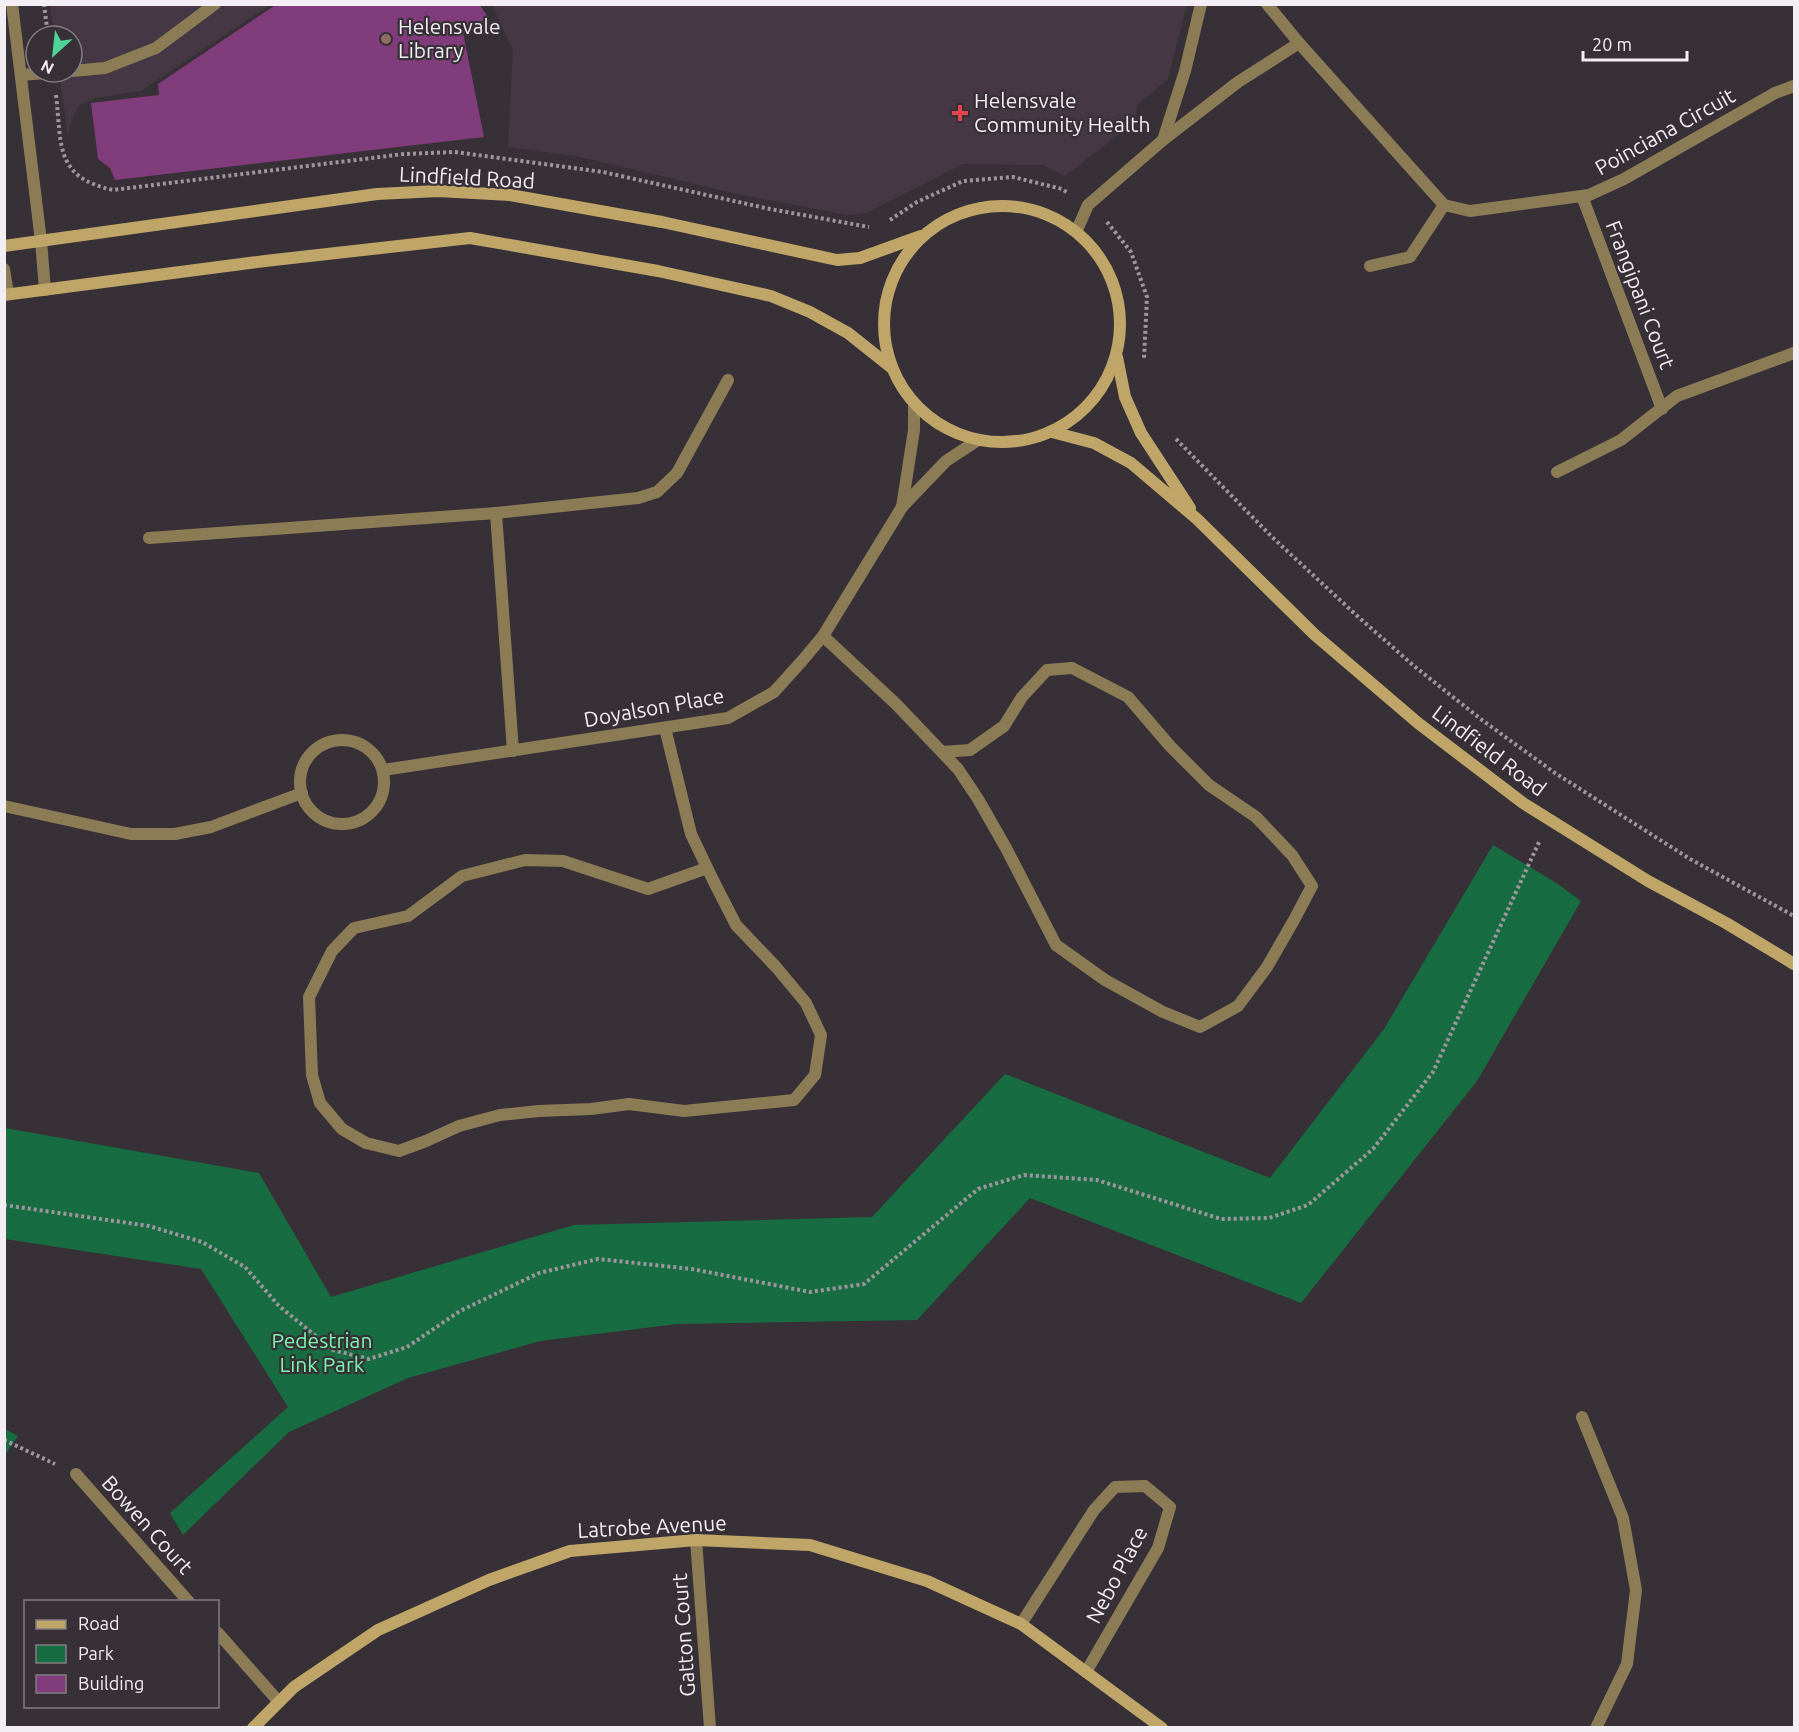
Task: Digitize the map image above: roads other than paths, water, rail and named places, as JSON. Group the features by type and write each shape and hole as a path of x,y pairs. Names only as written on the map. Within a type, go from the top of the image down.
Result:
{"street":[{"path":"84,70 105,68 156,48 215,4"},
{"path":"1163,140 1185,70 1201,4"},
{"path":"1267,4 1444,205 1410,257 1370,266"},
{"path":"10,6 21,75 45,290"},
{"path":"1077,230 1088,205 1163,140 1238,82 1299,43"},
{"name":"Poinciana Circuit","path":"1444,205 1470,211 1589,195 1624,179 1774,93 1794,86"},
{"name":"Lindfield Road","path":"4,246 377,194 438,191 510,195 663,222 837,260 860,258 921,236"},
{"name":"Frangipani Court","path":"1582,196 1662,409"},
{"path":"1014,205 1047,213 1077,230 1101,256 1116,288 1122,323 1117,357 1103,388 1080,414 1052,432 1016,442 978,440 943,427 914,403 892,368 883,333 885,297 899,264 921,236 949,217 981,206 1014,205"},
{"path":"4,269 6,295 265,261 470,238 657,271 771,296 810,312 848,333 892,368"},
{"name":"Frangipani Court","path":"1557,472 1621,440 1677,396 1794,353"},
{"name":"Lindfield Road","path":"1117,357 1125,397 1141,433 1197,519"},
{"path":"149,538 496,513 638,498 657,492 677,473 728,380"},
{"name":"Doyalson Place","path":"902,507 914,430 914,403"},
{"name":"Lindfield Road","path":"1052,432 1094,443 1131,463 1197,519 1323,642 1418,723 1523,803 1648,880 1794,964"},
{"name":"Doyalson Place","path":"384,770 728,718 774,692 823,636 902,507 946,461 978,440"},
{"path":"496,513 513,751"},
{"path":"823,636 896,704 958,769 978,799 1056,945 1105,980 1163,1012 1200,1027 1238,1006 1267,967 1312,886 1292,855 1278,840 1256,818 1209,785 1170,746 1128,697 1072,668 1047,670 1022,697 1004,726 970,750 942,752"},
{"path":"664,728 691,834 736,925 806,1003 821,1035 815,1075 794,1100 684,1111 629,1104 500,1115 459,1126 426,1142 399,1151 366,1143 342,1129 320,1103 312,1076 309,997 332,951 354,928 408,916 462,876 525,860 563,861 648,889 707,868"},
{"path":"334,740 350,740 365,745 376,756 384,770 385,786 381,800 372,812 359,821 345,824 330,822 316,815 308,806 302,793 300,780 309,755 319,746 334,740"},
{"path":"4,806 131,834 175,834 211,827 302,793"},
{"path":"1582,1417 1623,1518 1636,1590 1627,1664 1596,1728"},
{"name":"Bowen Court","path":"76,1474 187,1600"},
{"name":"Nebo Place","path":"1021,1624 1094,1510 1115,1487 1145,1486 1170,1507 1158,1548 1086,1672"},
{"name":"Latrobe Avenue","path":"253,1728 294,1687 378,1630 489,1580 570,1551 696,1540 810,1545 927,1581 1021,1624 1162,1728"},
{"name":"Gatton Court","path":"696,1540 710,1728"},
{"path":"219,1634 279,1702"}],"place":[{"name":"Helensvale Library","path":"386,39"},
{"name":"Helensvale Community Health","path":"960,113"}],"park label":[{"name":"Pedestrian Link Park","path":"322,1353"}]}
